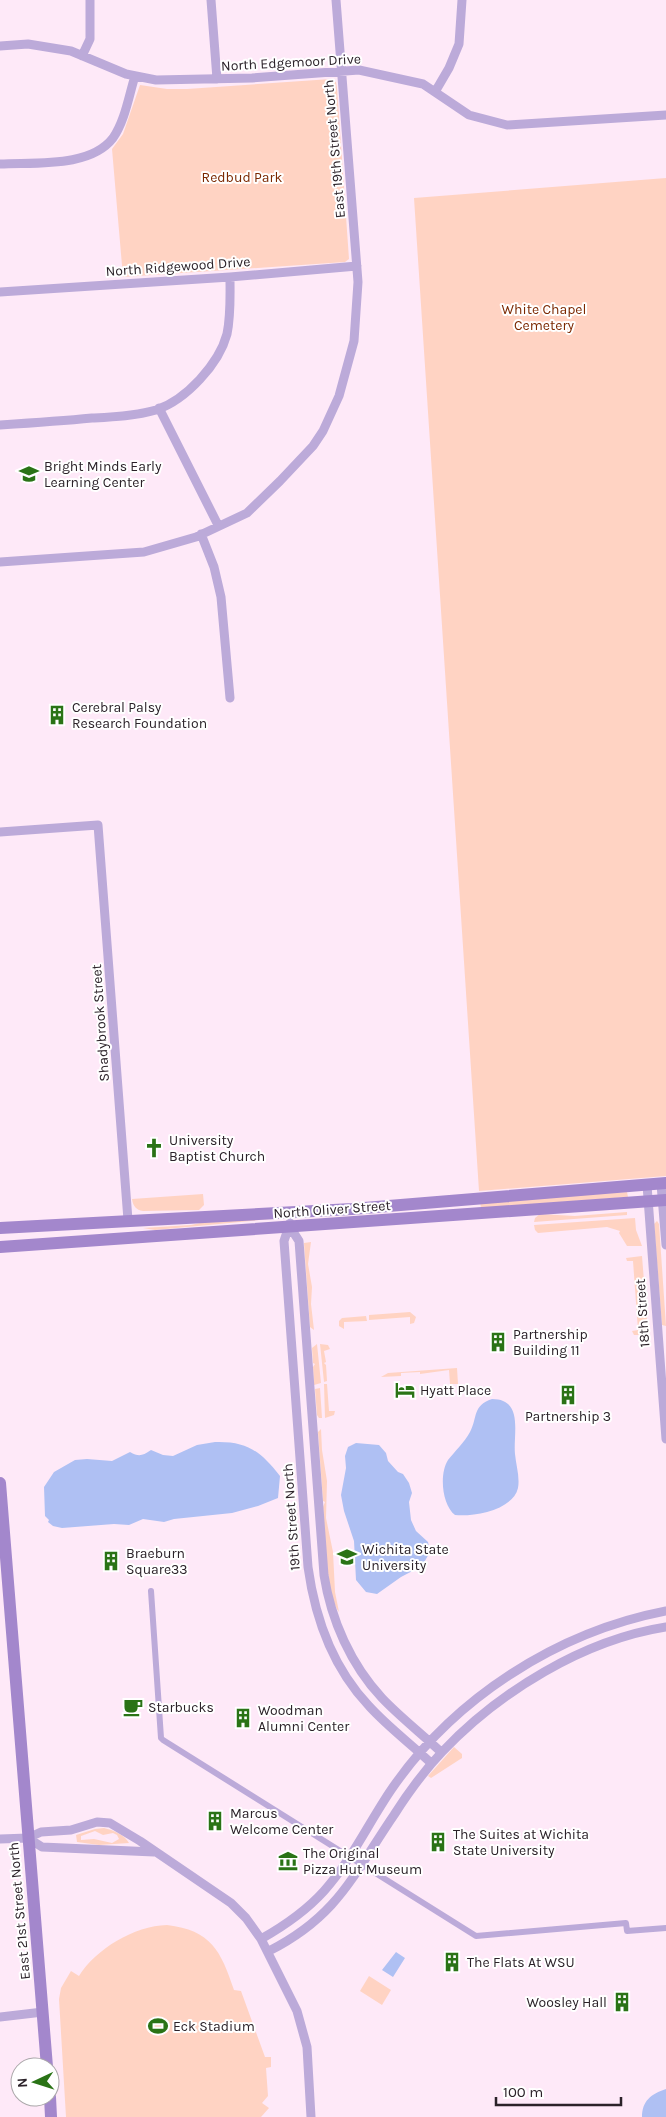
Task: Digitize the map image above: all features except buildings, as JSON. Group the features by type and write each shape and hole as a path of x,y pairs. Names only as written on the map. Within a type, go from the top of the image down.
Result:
{"main road":[{"name":"North Oliver Street","path":"0,1228 352,1209 664,1183"},
{"name":"North Oliver Street","path":"0,1248 664,1200"},
{"name":"East 21st Street North","path":"0,1483 6,1622 28,1838 46,2057"}],"street":[{"path":"82,56 90,39 90,0"},
{"path":"211,0 217,79"},
{"name":"East 19th Street North","path":"0,562 144,552 201,534 246,513 280,482 313,446 323,431 339,396 354,341 358,282 336,0"},
{"path":"435,92 449,68 459,44 462,0"},
{"name":"North Edgemoor Drive","path":"0,46 28,44 71,51 135,76 156,80 217,79 359,70 423,84 469,115 506,125 666,115"},
{"path":"0,164 76,160 102,150 114,137 122,120 135,76"},
{"name":"North Ridgewood Drive","path":"0,292 230,277 357,266"},
{"path":"0,425 115,417 159,408 183,394 196,384 211,368 221,350 231,309 230,277"},
{"path":"159,408 218,525"},
{"path":"201,534 214,567 221,597 230,698"},
{"name":"Shadybrook Street","path":"0,832 98,825 128,1220"},
{"path":"664,1183 666,1245"},
{"name":"18th Street","path":"646,1185 666,1439"},
{"name":"19th Street North","path":"289,1211 290,1227 284,1242 308,1567 315,1607 330,1649 360,1696 379,1716 432,1763"},
{"name":"19th Street North","path":"290,1227 299,1241 324,1576 328,1598 344,1640 363,1675 383,1699 441,1752"},
{"path":"151,1591 161,1738 476,1936 626,1923 627,1931 666,1928"},
{"path":"261,1939 308,1908 332,1883 391,1790 431,1742 486,1691 546,1653 577,1639 625,1621 666,1611"},
{"path":"269,1951 303,1932 319,1920 347,1888 393,1815 432,1763 441,1752 491,1707 544,1672 602,1645 632,1635 666,1627"},
{"path":"0,1840 28,1838 41,1832 66,1831 105,1822 120,1828 225,1899 246,1918 269,1951 297,2011 304,2032 308,2054 311,2117"},
{"path":"28,1838 42,1847 154,1852"},
{"path":"0,2016 43,2012"}],"green space":[{"name":"Redbud Park","path":"331,79 336,82 337,88 349,259 345,262 123,277 112,149 123,134 140,85 167,89 187,89"},
{"name":"White Chapel Cemetery","path":"666,178 666,1176 479,1191 414,198"},
{"path":"627,1192 628,1197 481,1208 480,1202"},
{"path":"203,1194 204,1205 199,1210 143,1211 135,1207 132,1199"},
{"path":"627,1212 627,1215 534,1222 535,1218 540,1214 575,1216"},
{"path":"635,1218 636,1230 642,1246 627,1246 619,1233 620,1231 607,1227 538,1233 534,1225"},
{"path":"271,1219 155,1230 143,1228 191,1225 209,1221"},
{"path":"657,1221 659,1224 666,1326 662,1325 654,1224"},
{"path":"311,1242 308,1264 312,1287 311,1304 314,1330 310,1327 304,1243"},
{"path":"642,1256 648,1332 645,1335 634,1335 632,1331 638,1330 633,1261 627,1261 626,1258"},
{"path":"410,1312 416,1317 414,1323 410,1324 410,1317 369,1320 369,1315"},
{"path":"366,1316 367,1321 344,1322 344,1329 339,1326 339,1321 342,1318"},
{"path":"317,1344 321,1383 314,1385 313,1367 315,1364 313,1363 312,1348"},
{"path":"320,1344 328,1345 330,1349 324,1351 327,1381 324,1382"},
{"path":"457,1368 458,1384 450,1384 449,1370 420,1374 420,1372 401,1373 401,1376 381,1377 388,1373"},
{"path":"324,1384 327,1384 329,1411 335,1411 334,1415 325,1418"},
{"path":"320,1388 322,1418 319,1418 317,1415 315,1389"},
{"path":"321,1429 327,1481 326,1518 333,1552 335,1592 339,1612 331,1592 327,1562 323,1507 325,1502 323,1501 318,1432"},
{"path":"454,1747 462,1754 462,1758 431,1778 428,1776"},
{"path":"104,1828 115,1832 122,1835 129,1843 99,1845 77,1842 76,1835","holes":["95,1831 103,1835 113,1833 119,1839 112,1843 94,1839 81,1840 81,1836"]},
{"name":"Eck Stadium","path":"167,1925 182,1928 204,1937 219,1954 234,1990 241,1991 265,2057 271,2057 271,2067 266,2068 268,2096 262,2103 269,2108 261,2117 66,2117 59,1999 61,1988 71,1971 79,1976 95,1957 117,1941 129,1934 154,1926"},
{"path":"369,1976 391,1990 382,2005 360,1991"}],"water":[{"path":"492,1399 509,1405 513,1411 518,1488 515,1496 501,1507 472,1515 455,1515 447,1504 443,1489 445,1466 470,1432 478,1409 481,1405"},
{"path":"215,1442 245,1446 260,1454 280,1476 278,1498 232,1513 174,1519 164,1522 143,1519 129,1525 114,1524 62,1528 53,1526 45,1516 44,1487 54,1472 75,1460 112,1461 130,1452 140,1455 151,1450 163,1455 173,1456 197,1445"},
{"path":"356,1443 379,1445 386,1453 388,1461 398,1472 403,1474 409,1483 412,1493 409,1502 411,1520 416,1531 428,1542 430,1552 422,1566 401,1577 377,1594 366,1592 356,1580 354,1541 341,1495 346,1468 345,1456 348,1447"},
{"path":"396,1952 405,1958 393,1977 382,1970"},
{"path":"666,2089 666,2117 642,2117 642,2111 648,2099"}],"place":[{"name":"Bright Minds Early Learning Center","path":"29,474"},
{"name":"Cerebral Palsy Research Foundation","path":"57,715"},
{"name":"University Baptist Church","path":"154,1148"},
{"name":"Partnership Building 11","path":"498,1342"},
{"name":"Hyatt Place","path":"405,1390"},
{"name":"Partnership 3","path":"568,1395"},
{"name":"Wichita State University","path":"347,1557"},
{"name":"Braeburn Square33","path":"111,1561"},
{"name":"Starbucks","path":"133,1707"},
{"name":"Woodman Alumni Center","path":"243,1718"},
{"name":"Marcus Welcome Center","path":"215,1821"},
{"name":"The Suites at Wichita State University","path":"438,1842"},
{"name":"The Original Pizza Hut Museum","path":"288,1861"},
{"name":"The Flats At WSU","path":"452,1962"},
{"name":"Woosley Hall","path":"622,2002"},
{"name":"Eck Stadium","path":"158,2026"}]}
